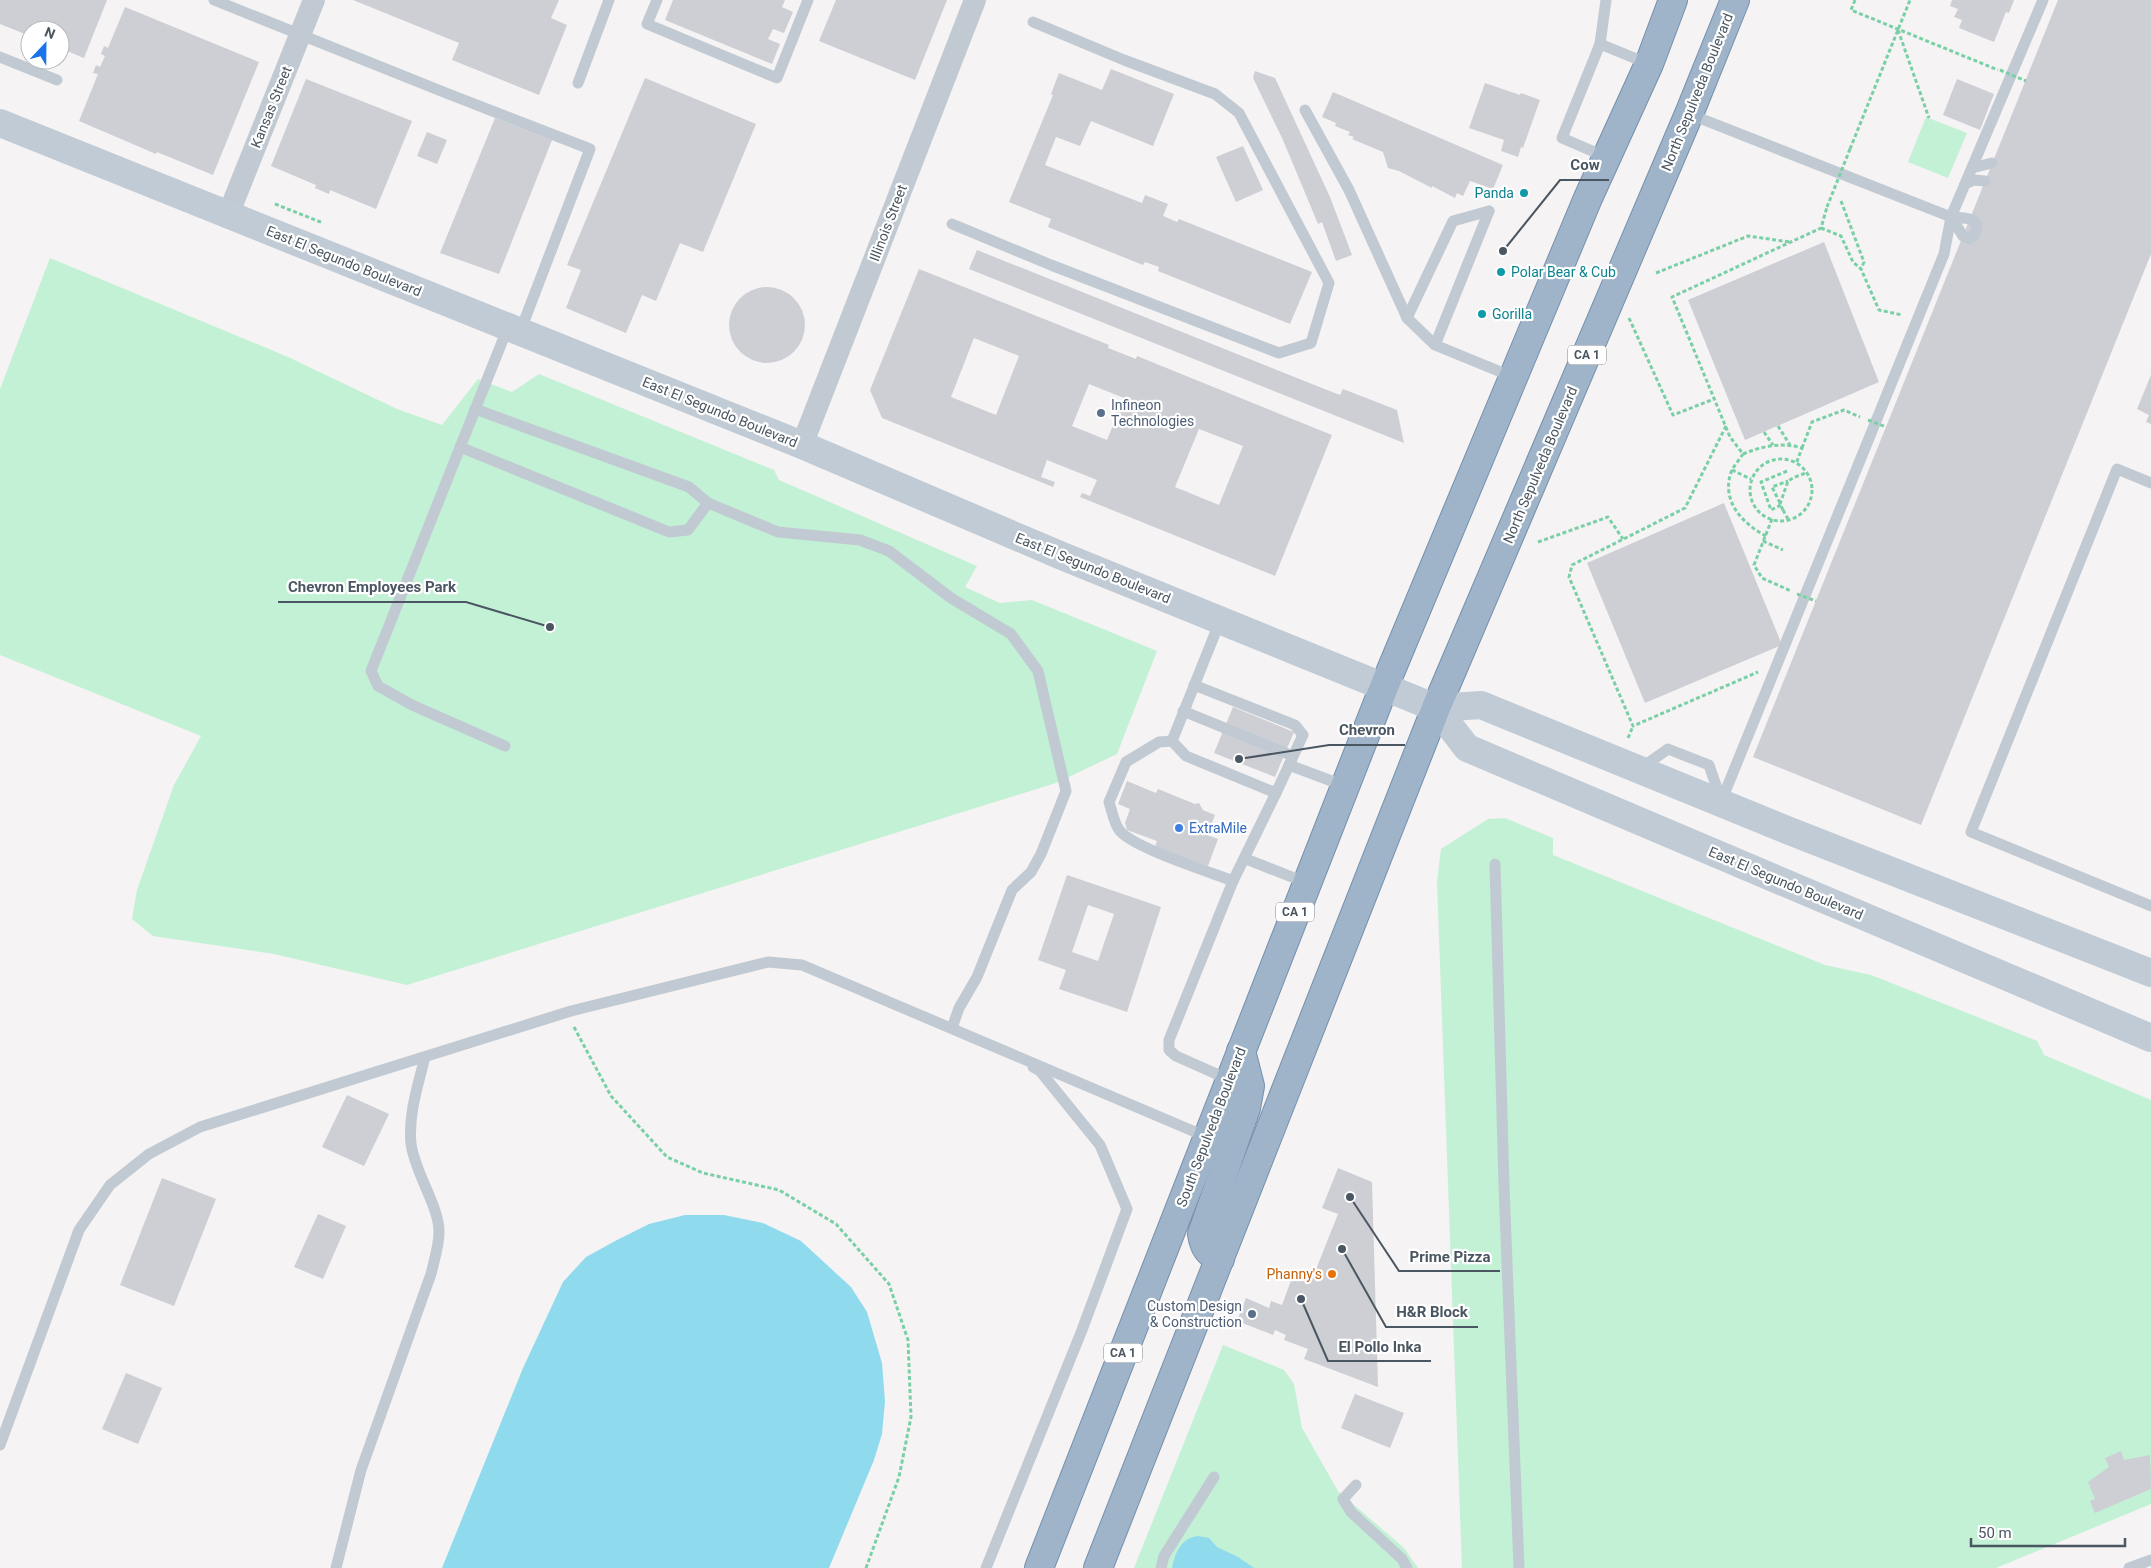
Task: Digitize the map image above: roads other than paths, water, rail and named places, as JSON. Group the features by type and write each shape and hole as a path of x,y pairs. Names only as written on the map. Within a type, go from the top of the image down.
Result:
{"highway":[{"name":"CA 1","path":"1384,687 1513,377 1649,64 1672,0"},
{"name":"North Sepulveda Boulevard","path":"1436,708 1689,114 1735,0"},
{"name":"South Sepulveda Boulevard","path":"1039,1568 1384,687"},
{"name":"CA 1","path":"1098,1568 1436,708"},
{"path":"1220,1259 1211,1255 1204,1245 1202,1234 1246,1108 1250,1086 1241,1051"}],"main road":[{"name":"East El Segundo Boulevard","path":"0,123 802,445 1062,556 1436,708 1481,705 2151,973"},
{"name":"East El Segundo Boulevard","path":"1436,708 1467,748 2151,1038"}],"street":[{"name":"Kansas Street","path":"228,215 314,0"},
{"name":"Illinois Street","path":"802,445 975,0"}],"lane":[{"path":"214,0 590,149 514,330 475,409 371,671 378,686 403,700 505,746"},
{"path":"578,83 609,0"},
{"path":"657,0 647,24 777,78 808,0"},
{"path":"1606,0 1600,44 1562,138 1607,157"},
{"path":"1722,802 1944,254 1951,217 2043,0"},
{"path":"952,224 1279,354 1311,343 1329,283 1239,114 1215,94 1124,60 1033,22"},
{"path":"1600,44 1649,64"},
{"path":"0,57 58,80"},
{"path":"1305,110 1349,190 1407,318 1435,345 1513,377"},
{"path":"1689,114 1951,217"},
{"path":"1972,168 1992,163"},
{"path":"1965,184 1974,180 1985,180"},
{"path":"1407,318 1453,221 1489,211 1435,345"},
{"path":"475,409 689,487 708,504 778,532 860,540 889,551 951,598 1012,634 1038,671 1066,791 1032,872 1012,890 980,970 959,1008 952,1028"},
{"path":"460,447 669,532 688,530 708,504"},
{"path":"2151,483 2117,469 1970,832 2151,906"},
{"path":"1172,741 1220,621"},
{"path":"1194,684 1295,725 1302,735 1246,858 1233,881 1169,1040 1169,1050 1176,1056 1230,1080"},
{"path":"1184,711 1345,786"},
{"path":"1172,741 1186,756 1276,794"},
{"path":"1172,741 1159,742 1126,762 1109,802 1116,822 1121,832 1140,845 1233,881"},
{"path":"1246,858 1307,883"},
{"path":"1495,864 1504,1176 1519,1568"},
{"path":"0,1445 79,1230 110,1185 150,1154 200,1127 566,1013 768,962 802,965 1207,1137"},
{"path":"986,1568 1082,1330 1127,1209 1100,1146 1040,1071 1018,1056"},
{"path":"336,1568 361,1470 431,1274 437,1247 439,1231 436,1215 417,1168 411,1144 412,1113 425,1057"},
{"path":"1161,1568 1164,1556 1214,1477"},
{"path":"1356,1485 1343,1499 1351,1512 1402,1559 1407,1568"},
{"path":"2129,1568 2151,1560"}],"water":[{"path":"685,1215 724,1215 763,1223 801,1241 851,1287 867,1312 882,1363 885,1401 882,1434 874,1460 829,1568 442,1568 523,1368 563,1282 586,1257 649,1224"},
{"path":"1192,1537 1209,1538 1217,1547 1238,1557 1254,1568 1172,1568 1175,1557 1183,1543"}],"place":[{"name":"Panda","path":"1524,193"},
{"name":"Cow","path":"1503,251"},
{"name":"Polar Bear & Cub","path":"1501,272"},
{"name":"Gorilla","path":"1482,314"},
{"name":"Infineon Technologies","path":"1101,413"},
{"name":"Chevron Employees Park","path":"550,627"},
{"name":"Chevron","path":"1239,759"},
{"name":"ExtraMile","path":"1179,828"},
{"name":"Prime Pizza","path":"1350,1197"},
{"name":"H&R Block","path":"1342,1249"},
{"name":"Phanny's","path":"1332,1274"},
{"name":"El Pollo Inka","path":"1301,1299"},
{"name":"Custom Design & Construction","path":"1252,1314"}]}
